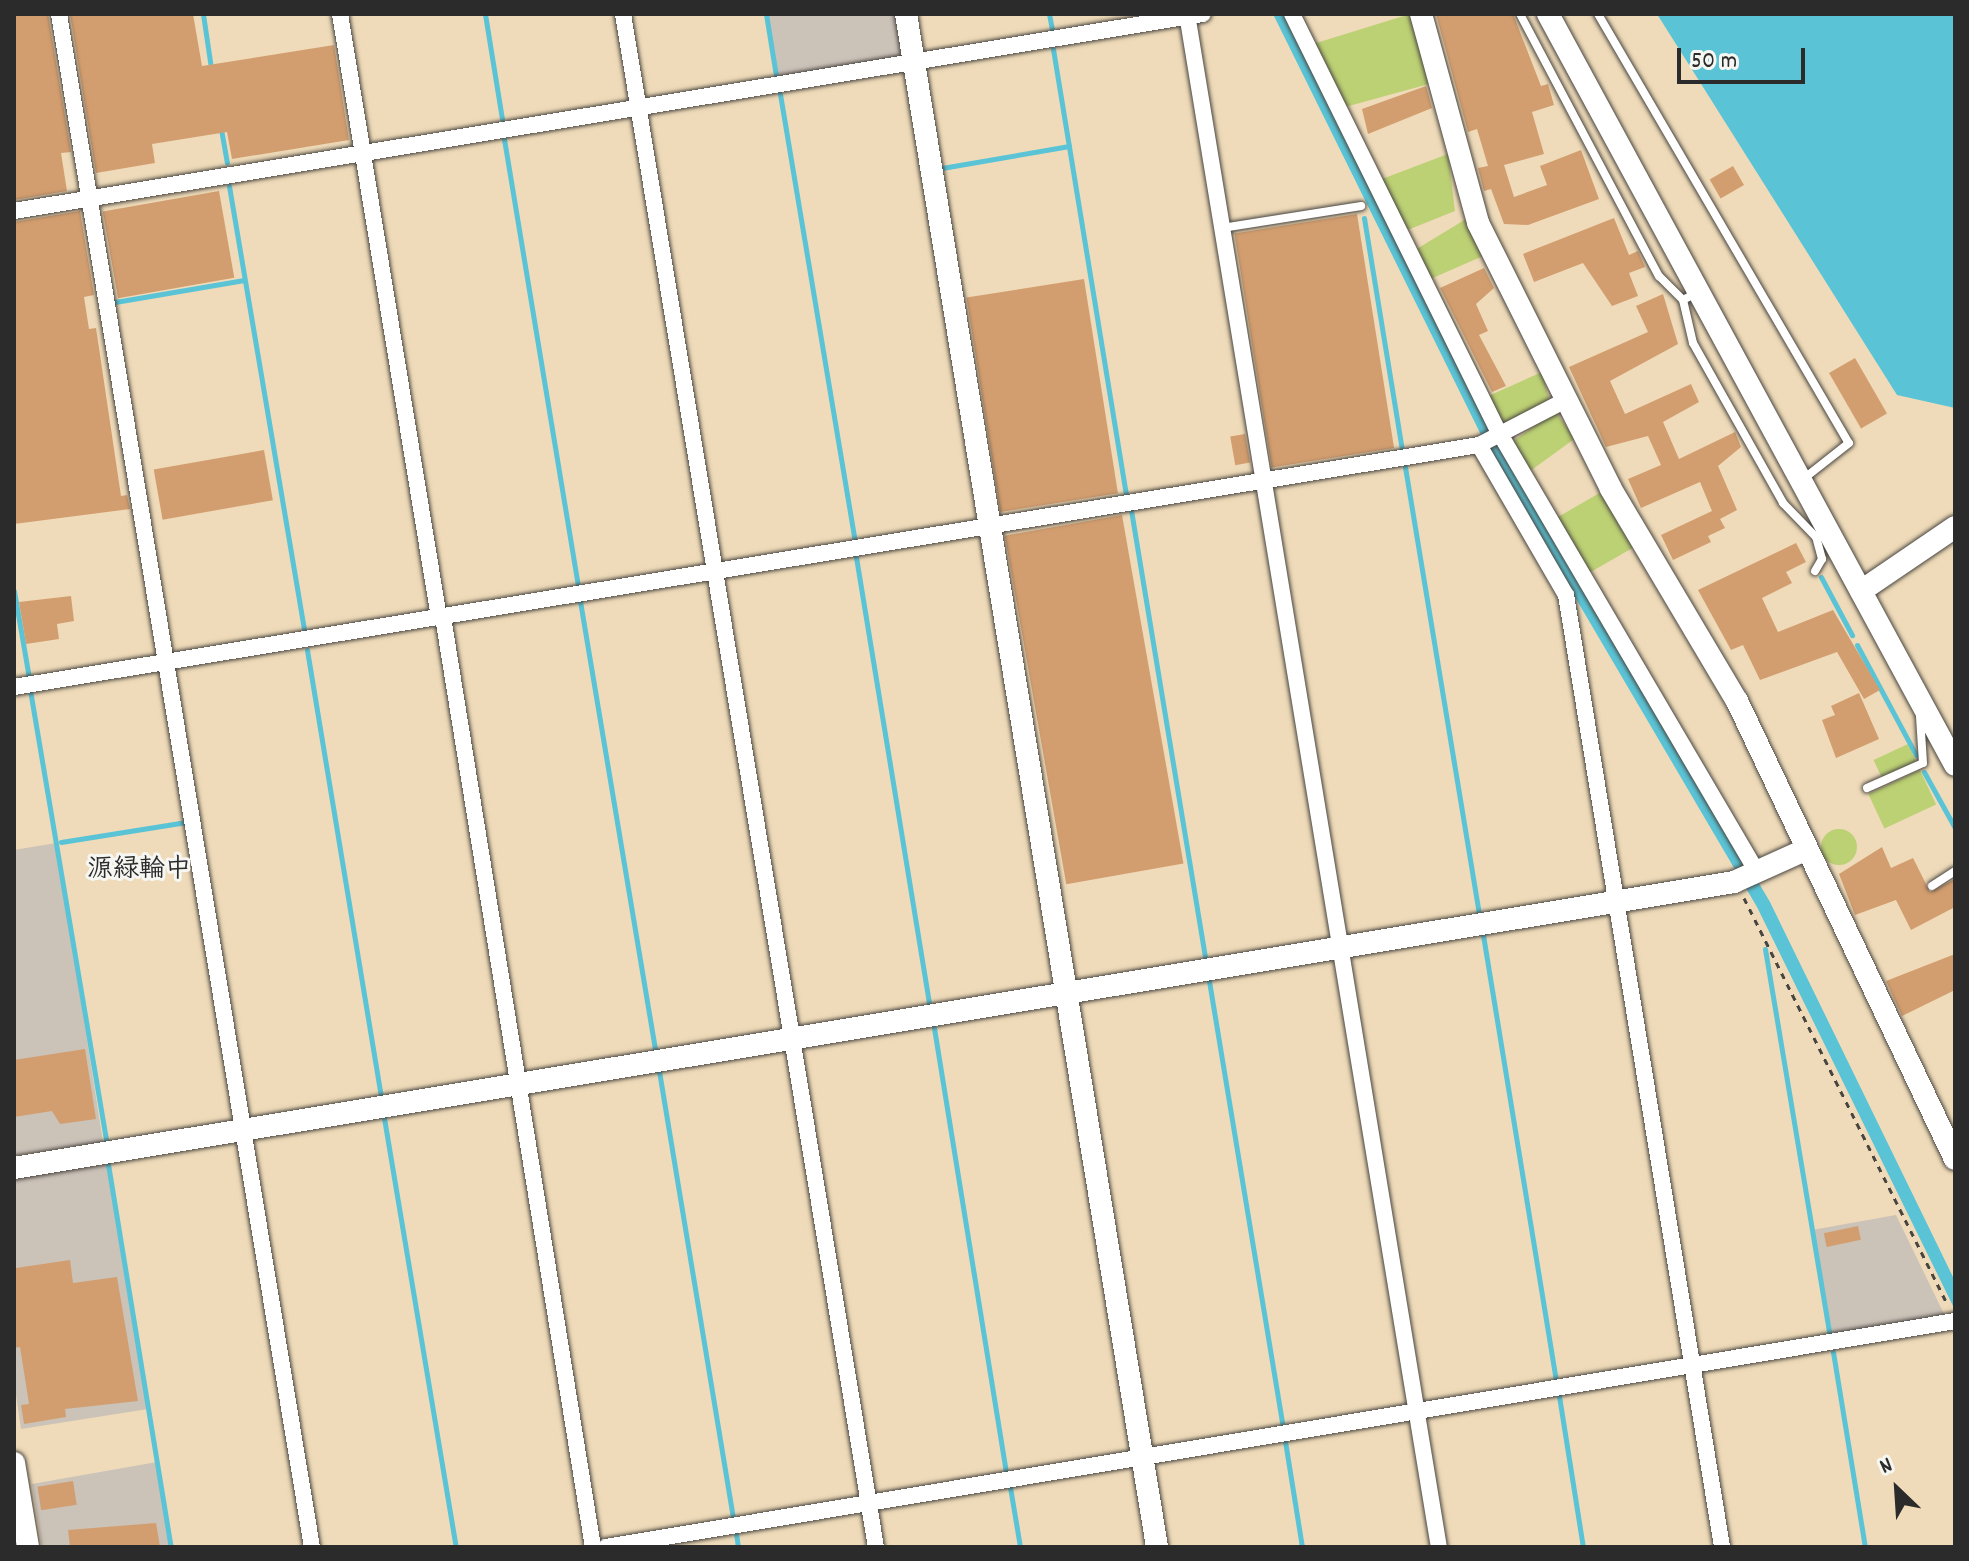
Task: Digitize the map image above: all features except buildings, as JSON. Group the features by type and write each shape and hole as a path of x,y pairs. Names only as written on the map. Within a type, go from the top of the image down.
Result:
{"street":[{"path":"59,14 312,1547"},
{"path":"340,14 593,1547"},
{"path":"623,14 876,1547"},
{"path":"906,14 1157,1547"},
{"path":"1292,14 1499,435 1744,878"},
{"path":"1421,14 1478,223 1564,401 1737,701 1805,850 1955,1159"},
{"path":"1548,14 1691,296 1801,481 1822,534 1861,591 1955,765"},
{"path":"14,211 1193,15 1222,228 1439,1547"},
{"path":"14,687 1479,445 1564,401"},
{"path":"1479,445 1566,595 1722,1547"},
{"path":"1861,591 1955,527"},
{"path":"14,1168 1616,902 1744,878 1805,850"},
{"path":"606,1547 1955,1321"},
{"path":"14,1463 28,1547"}],"lane":[{"path":"1520,14 1659,276 1691,296 1693,343 1783,503 1822,534 1822,559 1815,571"},
{"path":"1598,14 1849,443 1801,481"},
{"path":"1222,228 1361,206"},
{"path":"1867,788 1923,763 1920,699"},
{"path":"1932,886 1955,871"}],"path":[{"path":"1744,878 1754,911 1955,1321"}],"shaded area":[{"path":"766,14 899,14 906,57 777,79"},
{"path":"56,843 103,1142 14,1156 14,850"},
{"path":"108,1164 148,1409 21,1429 14,1381 14,1177"},
{"path":"1896,1215 1945,1316 1830,1336 1812,1230"},
{"path":"157,1462 171,1547 42,1547 32,1484"}],"green space":[{"path":"1410,14 1429,84 1345,107 1313,44"},
{"path":"1448,154 1455,211 1405,231 1382,179"},
{"path":"1466,219 1483,256 1428,280 1415,250"},
{"path":"1542,372 1550,403 1500,427 1486,397"},
{"path":"1555,411 1575,439 1530,471 1511,443"},
{"path":"1603,491 1635,546 1587,574 1555,519"},
{"path":"1908,744 1916,761 1882,777 1874,760"},
{"path":"1920,770 1936,804 1884,829 1868,794"},
{"path":"1839,829 1852,834 1857,847 1852,860 1839,865 1826,860 1821,847 1826,834"}],"water":[{"path":"1273,14 1285,14 1498,442 1770,902 1955,1281 1955,1310 1757,907 1488,449"},
{"path":"1657,14 1955,14 1955,408 1897,395"}],"waterway":[{"path":"203,14 211,68"},
{"path":"485,14 502,119"},
{"path":"766,14 776,76"},
{"path":"1049,14 1052,29"},
{"path":"1053,49 1126,497"},
{"path":"780,94 854,538"},
{"path":"221,129 227,162"},
{"path":"504,139 578,588"},
{"path":"942,168 1069,146"},
{"path":"229,186 304,631"},
{"path":"1364,218 1402,450"},
{"path":"115,302 244,280"},
{"path":"1405,467 1479,913"},
{"path":"1131,510 1205,958"},
{"path":"856,557 929,1004"},
{"path":"1821,577 1852,635"},
{"path":"14,591 29,678"},
{"path":"580,601 655,1049"},
{"path":"1857,645 1916,755"},
{"path":"307,650 381,1097"},
{"path":"30,690 106,1141"},
{"path":"1924,772 1955,828"},
{"path":"61,842 186,822"},
{"path":"1483,935 1556,1382"},
{"path":"1765,949 1830,1336"},
{"path":"1209,981 1282,1423"},
{"path":"934,1028 1006,1472"},
{"path":"659,1071 733,1519"},
{"path":"384,1118 456,1547"},
{"path":"108,1164 171,1547"},
{"path":"1833,1352 1865,1547"},
{"path":"1559,1396 1583,1547"},
{"path":"1285,1441 1302,1547"},
{"path":"1010,1487 1020,1547"},
{"path":"736,1533 738,1547"}],"district":[{"name":"源緑輪中","path":"139,871"}]}
